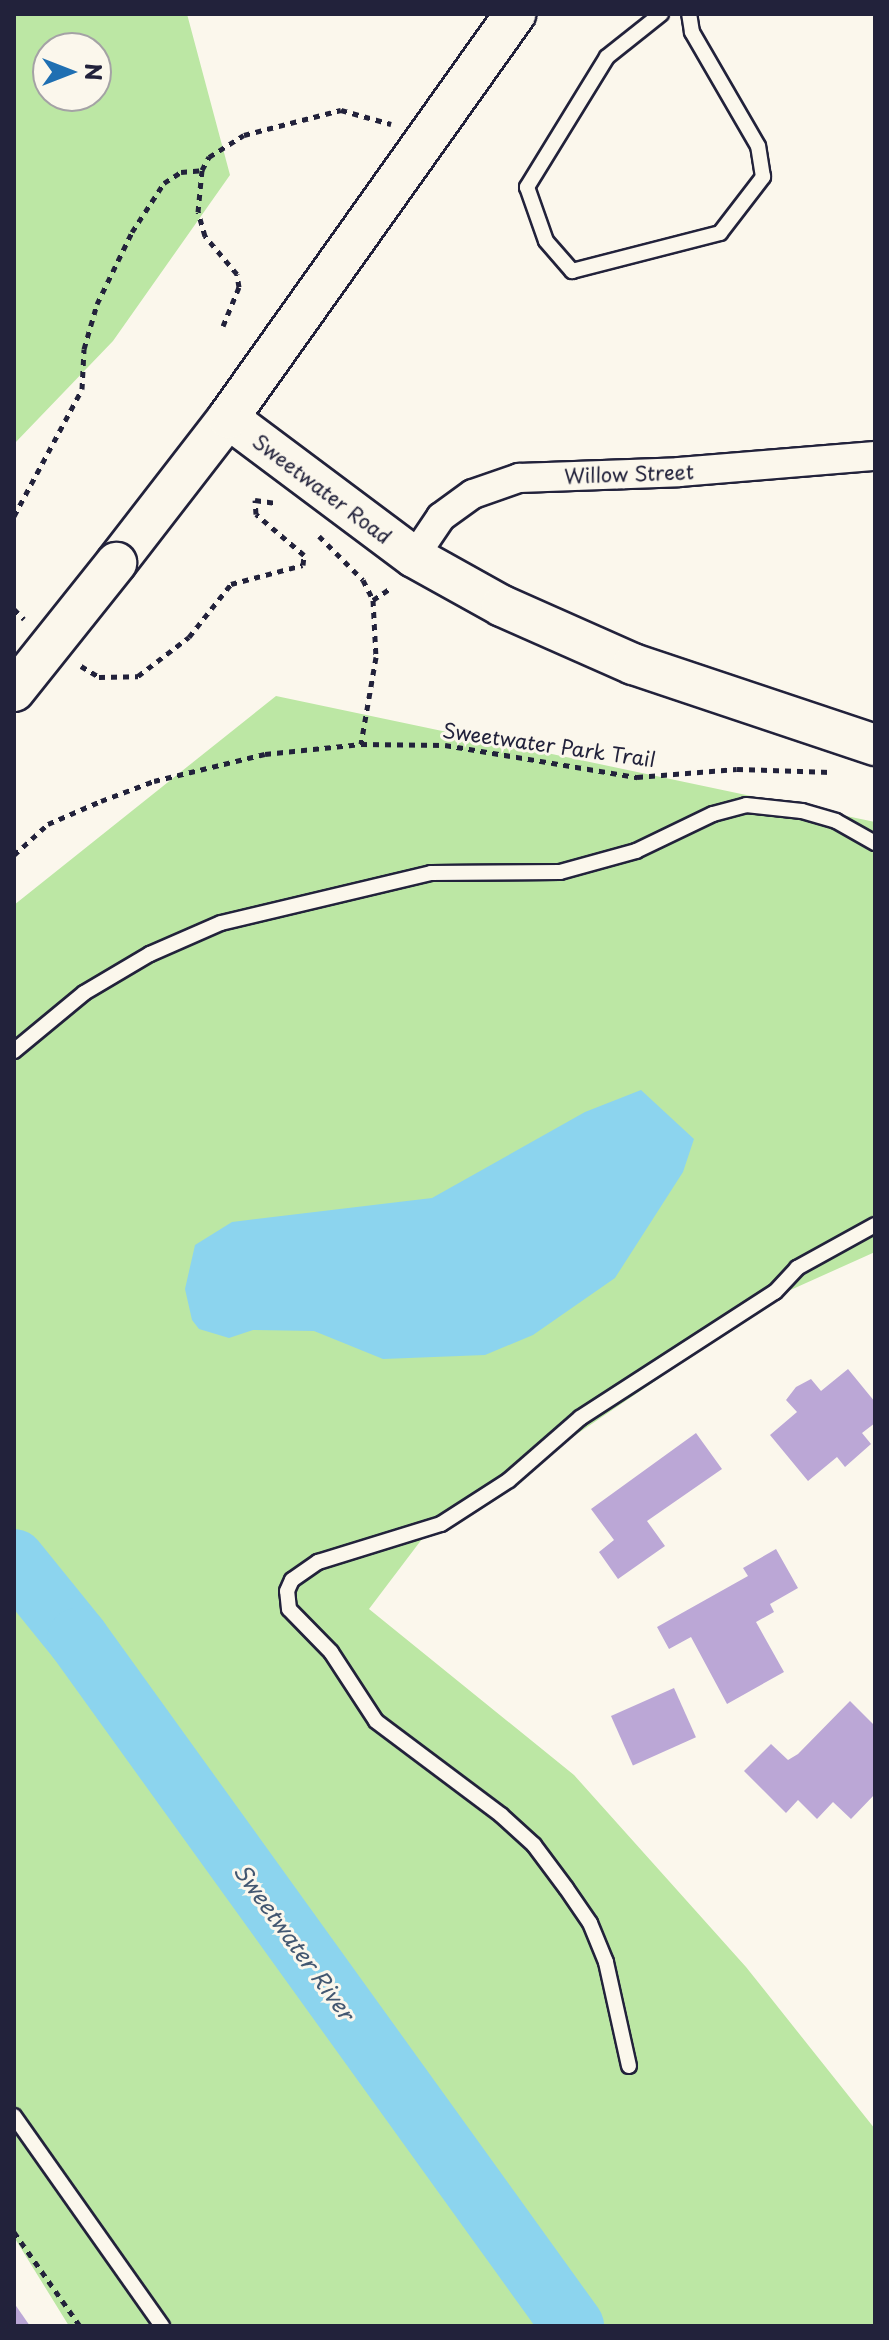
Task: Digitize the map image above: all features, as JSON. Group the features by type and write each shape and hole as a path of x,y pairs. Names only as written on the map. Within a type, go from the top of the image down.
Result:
{"main road":[{"path":"14,691 228,418 515,14"},
{"name":"Sweetwater Road","path":"228,418 414,557 551,631 875,745"}],"street":[{"name":"Willow Street","path":"414,557 441,517 473,494 519,478 679,472 875,456"}],"lane":[{"path":"661,14 607,57 527,187 546,241 572,271 720,233 763,177 758,146 692,32 689,14"},
{"path":"14,1051 84,993 150,954 221,923 431,873 560,872 636,851 713,814 746,805 802,811 836,821 875,843"},
{"path":"629,2066 606,1962 590,1923 566,1888 534,1845 501,1815 376,1721 331,1652 289,1609 287,1591 292,1580 318,1562 441,1524 509,1480 580,1418 775,1292 797,1268 875,1225"},
{"path":"14,2116 162,2326"}],"path":[{"path":"223,326 239,287 237,274 205,236 197,197 202,170 216,148 244,135 341,110 372,115 425,139"},
{"path":"14,516 82,389 84,349 97,304 132,232 164,183 181,172 202,170"},
{"path":"76,662 99,677 138,676 164,661 189,637 231,584 244,577 295,572 303,565 304,555 262,520 255,500 273,501 286,511"},
{"path":"310,529 363,580 373,600 376,657 361,744"},
{"path":"14,609 34,628"},
{"name":"Sweetwater Park Trail","path":"14,855 48,824 154,781 265,754 361,744 445,745 637,777 737,769 838,774"},
{"path":"14,2232 80,2326"}],"green space":[{"path":"14,14 187,14 230,175 113,341 14,444"},
{"path":"276,696 875,822 875,1252 786,1292 422,1539 369,1609 574,1775 746,1967 875,2129 875,2326 69,2326 14,2237 14,905"}],"water":[{"path":"641,1090 694,1139 683,1172 615,1278 533,1335 485,1355 383,1359 314,1331 253,1330 229,1338 199,1329 192,1320 185,1289 195,1245 232,1222 432,1198 585,1112"}],"building":[{"path":"848,1369 875,1402 875,1423 862,1433 871,1444 845,1467 837,1457 808,1481 770,1435 797,1412 786,1400 796,1387 811,1379 821,1391"},
{"path":"696,1433 722,1469 647,1521 665,1546 618,1579 599,1552 614,1540 591,1509"},
{"path":"776,1549 798,1588 770,1604 774,1612 756,1622 784,1672 727,1704 691,1637 669,1649 657,1627 748,1576 743,1568"},
{"path":"674,1688 696,1737 633,1765 611,1716"},
{"path":"850,1701 875,1726 875,1794 851,1819 833,1802 817,1819 798,1800 786,1813 744,1771 771,1744 788,1760 798,1754"},
{"path":"14,2303 30,2326 14,2326"}],"waterway":[{"name":"Sweetwater River","path":"14,1560 78,1639 573,2326"}]}
